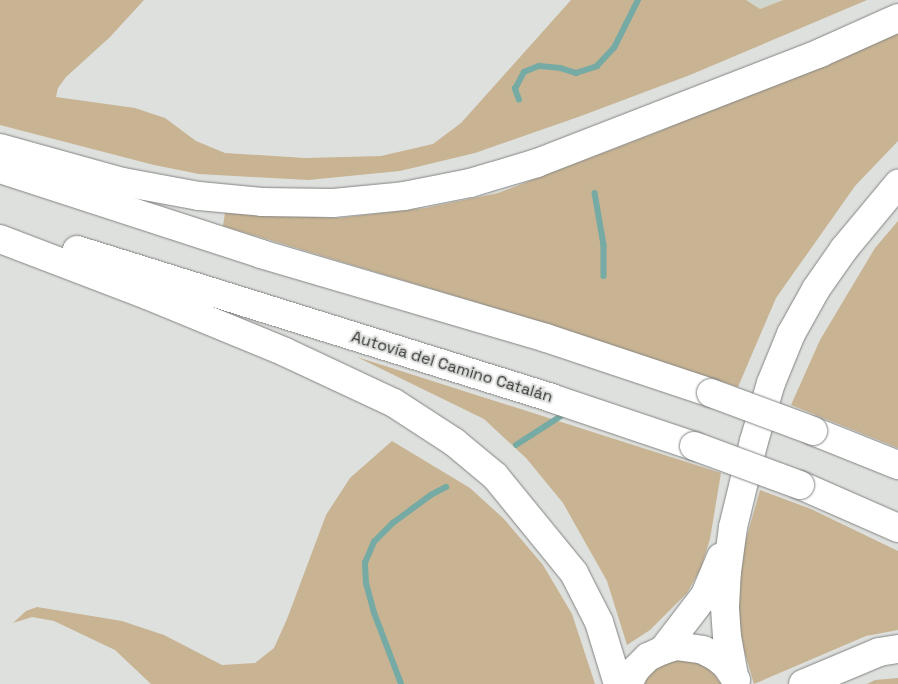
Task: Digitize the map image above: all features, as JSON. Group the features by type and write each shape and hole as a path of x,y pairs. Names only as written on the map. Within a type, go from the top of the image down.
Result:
{"main road":[{"path":"0,148 123,182 199,196 262,202 333,203 404,196 470,183 537,163 820,53 898,18"},
{"path":"0,169 262,254 546,338 711,393 813,431 898,466"},
{"path":"736,680 725,607 733,527 768,391 791,334 816,289 844,249 898,184"},
{"name":"Autovía del Camino Catalán","path":"0,224 551,398 694,446 800,485 898,528"},
{"path":"0,239 148,295 285,352 394,403 454,442 495,476 574,572 598,622 618,684"},
{"path":"663,650 705,595 733,527"},
{"path":"628,684 636,669 648,658 676,646 703,650 726,665 736,680"},
{"path":"803,684 879,652 898,649"}],"shaded area":[{"path":"0,0 144,0 110,37 66,77 58,88 56,97 135,108 165,118 196,141 225,153 305,158 381,156 433,144 461,123 571,0 746,0 760,9 783,0 867,0 690,75 475,153 400,171 308,180 199,174 154,165 0,125"},
{"path":"746,0 783,0 760,9"},
{"path":"898,33 898,141 855,186 776,298 738,387 525,317 223,226 225,213 339,218 425,208 498,193 650,135"},
{"path":"898,221 898,448 791,405 820,340 875,248"},
{"path":"357,357 721,473 710,539 701,568 687,593 650,630 627,645 607,581 563,503 526,458 484,419"},
{"path":"392,441 470,488 504,519 543,565 572,614 595,684 151,684 115,650 54,621 32,617 13,623 26,611 37,607 122,621 164,635 222,665 255,663 274,648 287,619 326,515 350,478"},
{"path":"760,490 811,509 898,551 898,630 866,636 754,684 742,643 738,607 741,557"},
{"path":"682,659 697,662 711,670 721,684 640,684 654,667 667,661"},
{"path":"898,678 898,684 867,684 875,680"}],"waterway":[{"path":"519,100 515,89 524,72 539,66 560,68 576,73 597,66 614,48 638,0"},
{"path":"595,193 604,245 604,276"},
{"path":"516,445 561,416"},
{"path":"401,684 374,613 366,584 365,563 374,542 393,523 431,495 446,487"}]}
